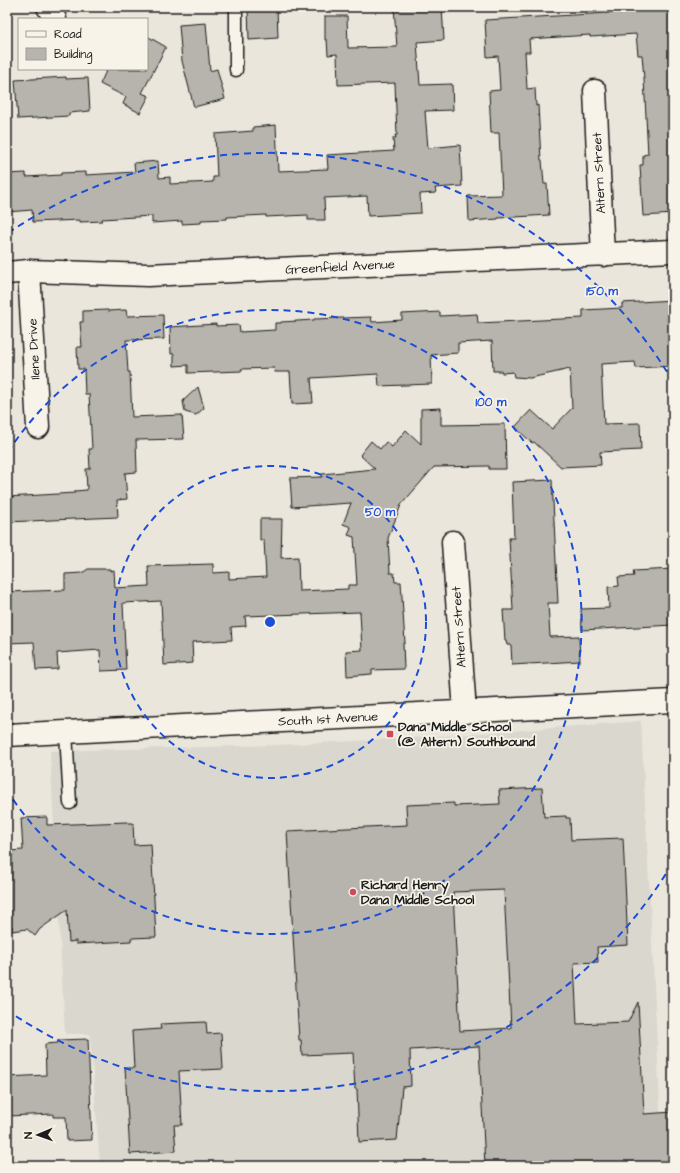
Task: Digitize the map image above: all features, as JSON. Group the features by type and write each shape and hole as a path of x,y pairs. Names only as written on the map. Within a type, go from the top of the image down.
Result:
{"street":[{"path":"48,7 54,18"},
{"name":"Altern Street","path":"595,91 603,255"},
{"name":"Greenfield Avenue","path":"7,273 29,271 148,275 673,251"},
{"name":"Ilene Drive","path":"29,271 38,427"},
{"name":"Altern Street","path":"453,542 465,712"},
{"name":"South 1st Avenue","path":"7,735 673,701"}],"lane":[{"path":"236,7 236,70"},
{"path":"66,732 70,803"}],"shaded area":[{"name":"Richard Henry Dana Middle School","path":"641,721 663,1166 140,1166 139,1163 100,1164 90,1034 65,1034 50,751 277,745 431,737"}],"building":[{"path":"248,7 277,7 278,38 249,40"},
{"path":"394,7 442,7 444,40 417,42 420,85 452,84 453,110 425,111 428,148 460,145 462,186 435,188 436,193 420,194 421,213 368,216 367,196 324,198 325,220 308,220 308,215 266,217 266,215 227,217 227,219 201,220 201,223 182,224 182,221 152,223 152,216 102,219 102,221 80,222 80,220 33,222 32,210 7,212 7,174 26,173 26,177 61,175 61,173 86,172 86,175 135,172 134,163 158,161 159,178 170,177 170,184 213,182 213,177 217,177 215,134 253,131 253,127 276,125 278,171 328,169 327,155 394,151 393,138 396,138 395,135 397,135 395,83 338,85 337,54 328,55 327,40 325,40 325,16 347,16 348,48 397,47"},
{"path":"609,7 658,7 658,11 673,10 673,214 643,216 640,165 643,165 643,155 648,154 642,55 638,55 636,34 590,37 590,35 529,39 530,52 525,52 527,89 535,88 536,106 538,105 541,160 544,184 547,184 549,215 469,221 468,196 502,195 499,133 491,133 489,91 500,90 498,56 487,57 485,20 609,13"},
{"path":"206,23 210,71 217,69 225,99 194,107 182,61 179,25"},
{"path":"148,37 166,47 142,93 149,96 140,113 123,104 126,97 100,84 107,70 148,70"},
{"path":"66,77 66,79 88,78 90,111 69,113 69,116 18,119 15,80"},
{"path":"673,300 673,366 636,368 635,362 601,364 604,424 640,423 641,450 600,452 601,465 561,467 515,427 531,410 552,429 572,408 570,369 530,378 514,377 513,372 502,373 502,371 493,371 492,341 458,343 458,353 431,355 432,384 379,386 378,374 311,378 313,403 292,404 290,372 275,372 274,368 188,373 188,365 174,366 174,354 171,354 170,327 216,324 216,326 239,325 240,332 275,330 275,323 281,322 371,317 372,322 402,320 402,314 440,312 440,316 477,314 478,323 583,318 583,310 622,308 622,303"},
{"path":"126,310 127,316 163,315 164,339 126,340 128,372 130,372 132,417 182,415 184,439 136,440 137,472 125,473 127,499 117,500 118,517 7,522 7,497 75,493 75,491 87,490 86,469 90,469 89,449 92,449 89,394 85,394 84,369 78,369 77,347 82,347 80,322 83,322 83,311"},
{"path":"198,387 204,408 196,415 185,412 183,401"},
{"path":"441,408 441,425 505,424 506,469 489,469 489,466 434,467 401,505 388,538 390,573 394,573 395,582 401,582 405,643 403,643 404,669 372,670 372,674 347,676 346,651 362,650 360,612 245,616 246,626 231,627 232,640 192,642 193,663 164,665 161,601 123,603 126,670 101,671 100,650 57,653 58,669 36,670 34,642 7,643 7,592 65,590 65,574 82,573 88,569 114,570 115,588 149,586 148,566 213,564 213,573 229,572 229,579 266,577 264,540 260,540 260,519 282,519 281,558 298,557 299,591 348,589 348,585 357,585 354,537 348,535 351,527 343,524 351,503 292,507 290,478 322,477 322,474 375,469 360,455 371,441 380,449 386,442 392,447 406,430 421,444 421,409"},
{"path":"552,480 558,603 548,603 550,637 579,636 580,661 512,665 511,645 507,645 505,641 503,610 513,610 509,538 514,538 512,482"},
{"path":"673,569 673,625 582,630 581,609 609,608 608,587 619,586 618,577 634,576 633,571"},
{"path":"542,788 544,817 566,816 566,818 570,818 571,840 623,838 628,945 597,947 598,962 574,963 577,1024 628,1022 638,1002 644,1114 673,1112 673,1162 647,1163 647,1166 485,1166 479,1046 410,1050 411,1086 402,1087 397,1140 359,1142 357,1089 355,1089 353,1053 302,1055 301,1040 299,1040 287,831 407,825 406,805 454,803 454,806 500,804 499,790","holes":["504,890 511,1028 460,1031 453,892"]},
{"path":"47,817 47,825 133,823 134,845 151,844 156,937 131,938 131,941 76,944 76,941 69,942 67,910 40,929 35,936 27,929 12,931 12,926 7,927 7,856 10,856 9,851 23,850 21,818"},
{"path":"206,1022 207,1034 221,1033 223,1069 179,1071 182,1125 174,1125 176,1151 130,1154 125,1068 134,1068 132,1031 161,1029 160,1024"},
{"path":"88,1039 92,1140 67,1141 66,1117 53,1117 53,1114 7,1116 7,1077 46,1075 45,1044 58,1043 58,1040"}],"place":[{"name":"Dana Middle School (@ Altern) Southbound","path":"390,734"},
{"name":"Richard Henry Dana Middle School","path":"353,892"}]}
